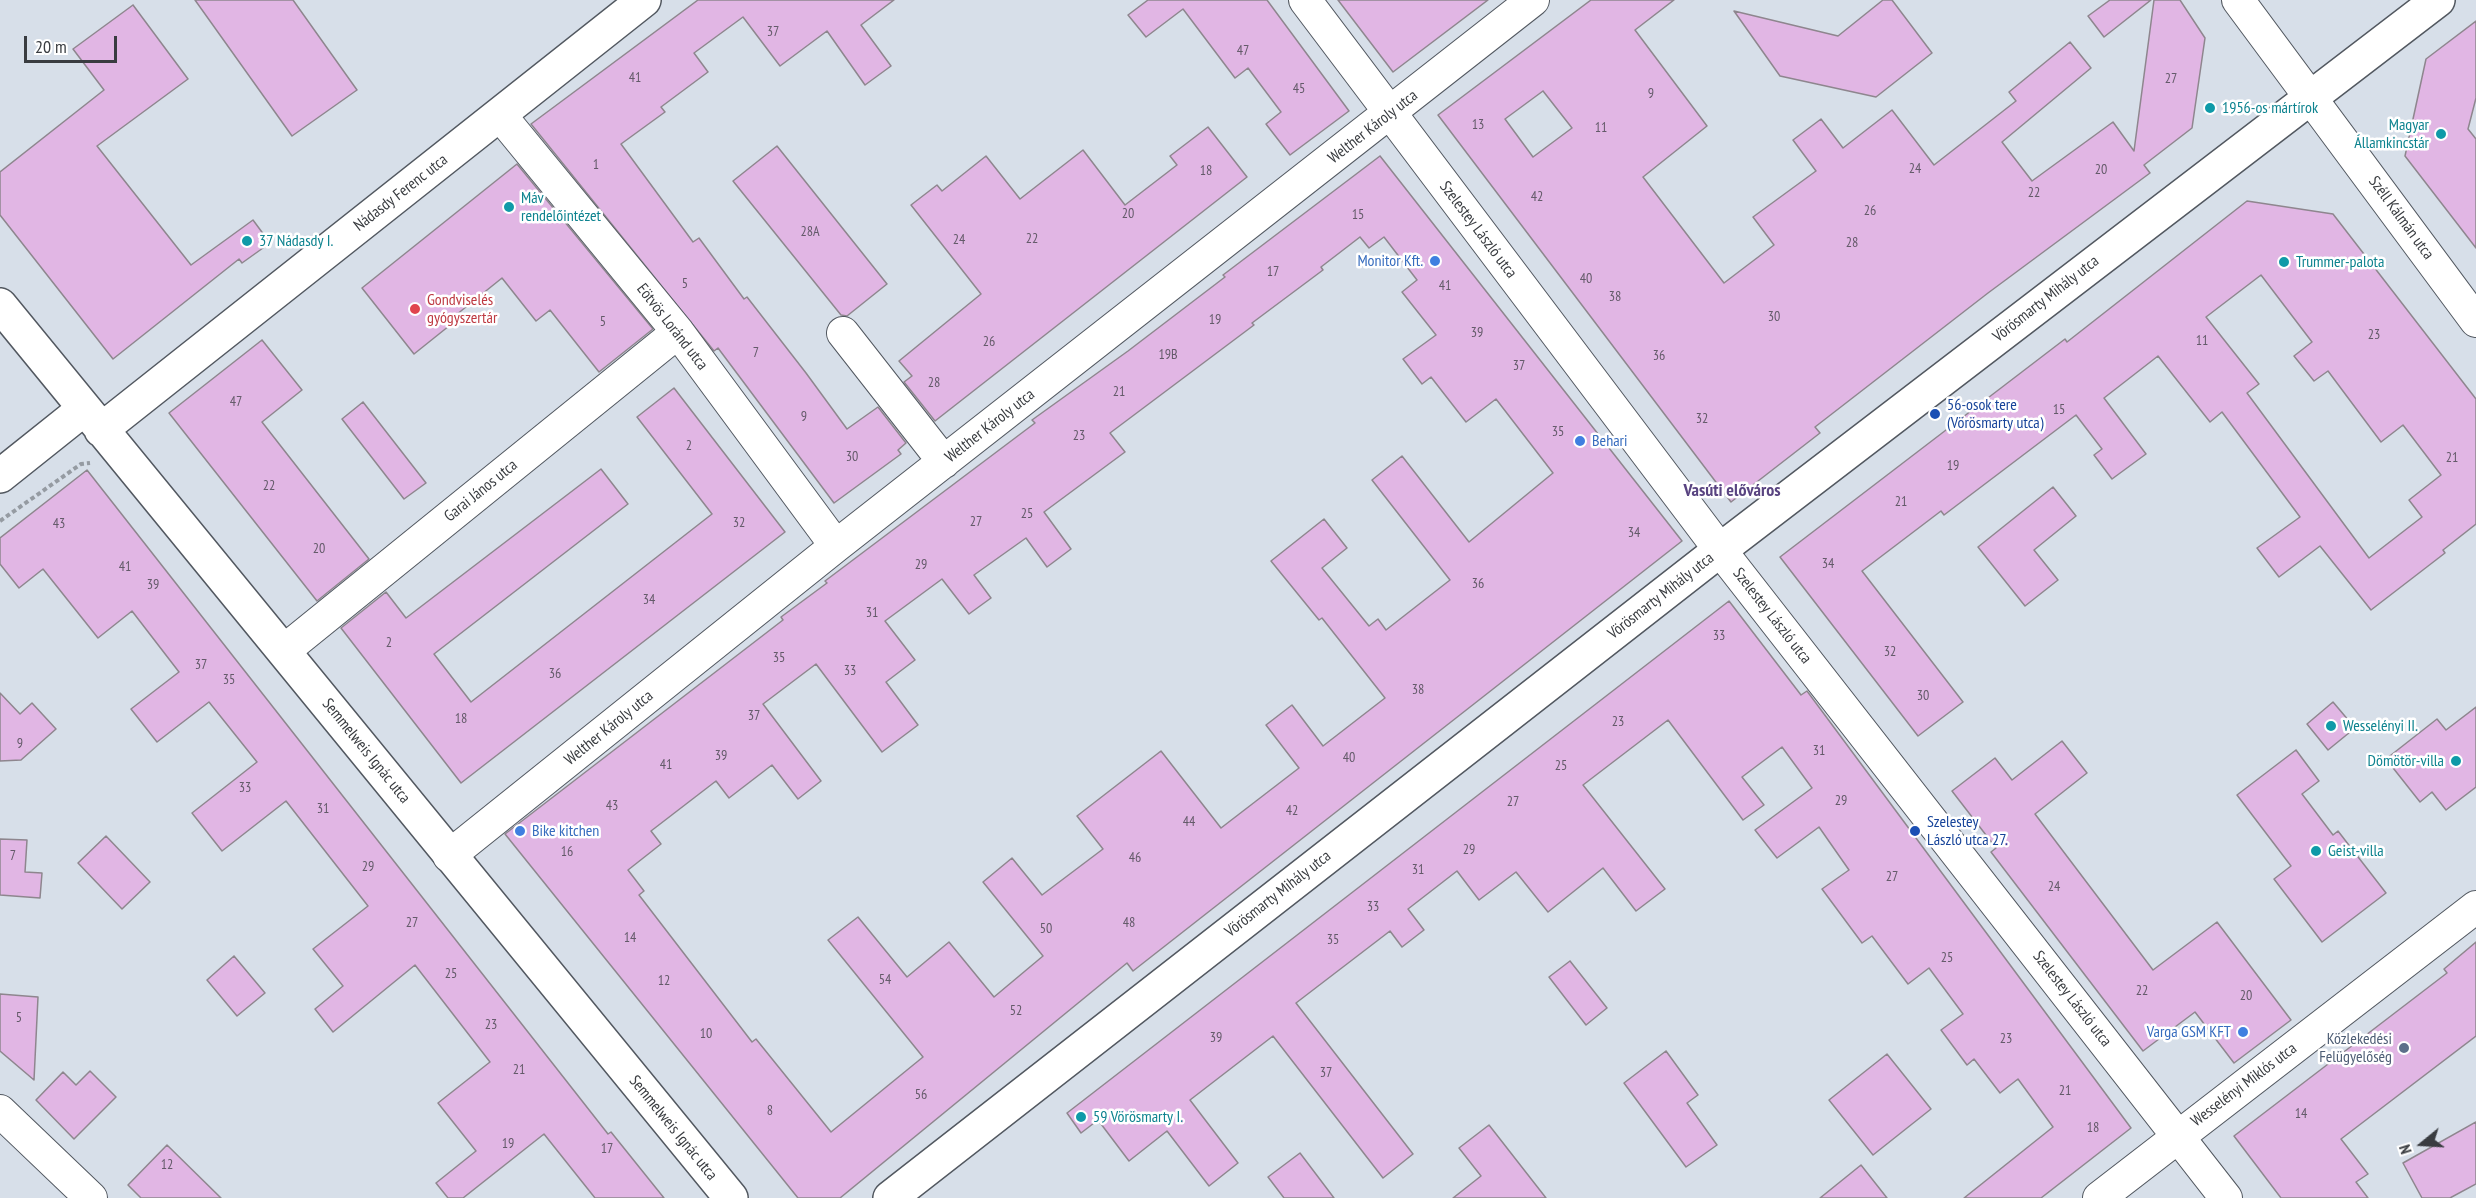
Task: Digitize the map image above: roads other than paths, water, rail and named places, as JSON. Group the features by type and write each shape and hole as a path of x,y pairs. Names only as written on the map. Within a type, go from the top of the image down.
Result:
{"street":[{"name":"Nádasdy Ferenc utca","path":"0,476 93,420 500,115 644,0"},
{"name":"Szelestey László utca","path":"1305,0 1720,550 2226,1198"},
{"name":"Welther Károly utca","path":"449,856 836,546 1533,0"},
{"name":"Széll Kálmán utca","path":"2238,0 2476,321"},
{"name":"Vörösmarty Mihály utca","path":"890,1198 1720,550 2438,0"},
{"name":"Eötvös Loránd utca","path":"500,115 678,332 836,546"},
{"name":"Semmelweis Ignác utca","path":"0,305 285,650 449,856 731,1198"},
{"name":"Garai János utca","path":"285,650 678,332"},
{"path":"843,333 944,462"},
{"name":"Wesselényi Miklós utca","path":"2099,1198 2476,908"},
{"path":"0,1111 91,1198"}],"place":[{"name":"1956-os mártírok","path":"2210,108"},
{"name":"Magyar Államkincstár","path":"2441,134"},
{"name":"Máv rendelőintézet","path":"509,207"},
{"name":"37 Nádasdy I.","path":"247,241"},
{"name":"Monitor Kft.","path":"1435,261"},
{"name":"Trummer-palota","path":"2284,262"},
{"name":"Gondviselés gyógyszertár","path":"415,309"},
{"name":"56-osok tere (Vörösmarty utca)","path":"1935,414"},
{"name":"Behari","path":"1580,441"},
{"name":"Wesselényi II.","path":"2331,726"},
{"name":"Dömötör-villa","path":"2456,761"},
{"name":"Bike kitchen","path":"520,831"},
{"name":"Szelestey László utca 27.","path":"1915,831"},
{"name":"Geist-villa","path":"2316,851"},
{"name":"Varga GSM KFT","path":"2243,1032"},
{"name":"Közlekedési Felügyelőség","path":"2404,1048"},
{"name":"59 Vörösmarty I.","path":"1081,1117"}],"district":[{"name":"Vasúti előváros","path":"1732,491"}]}
